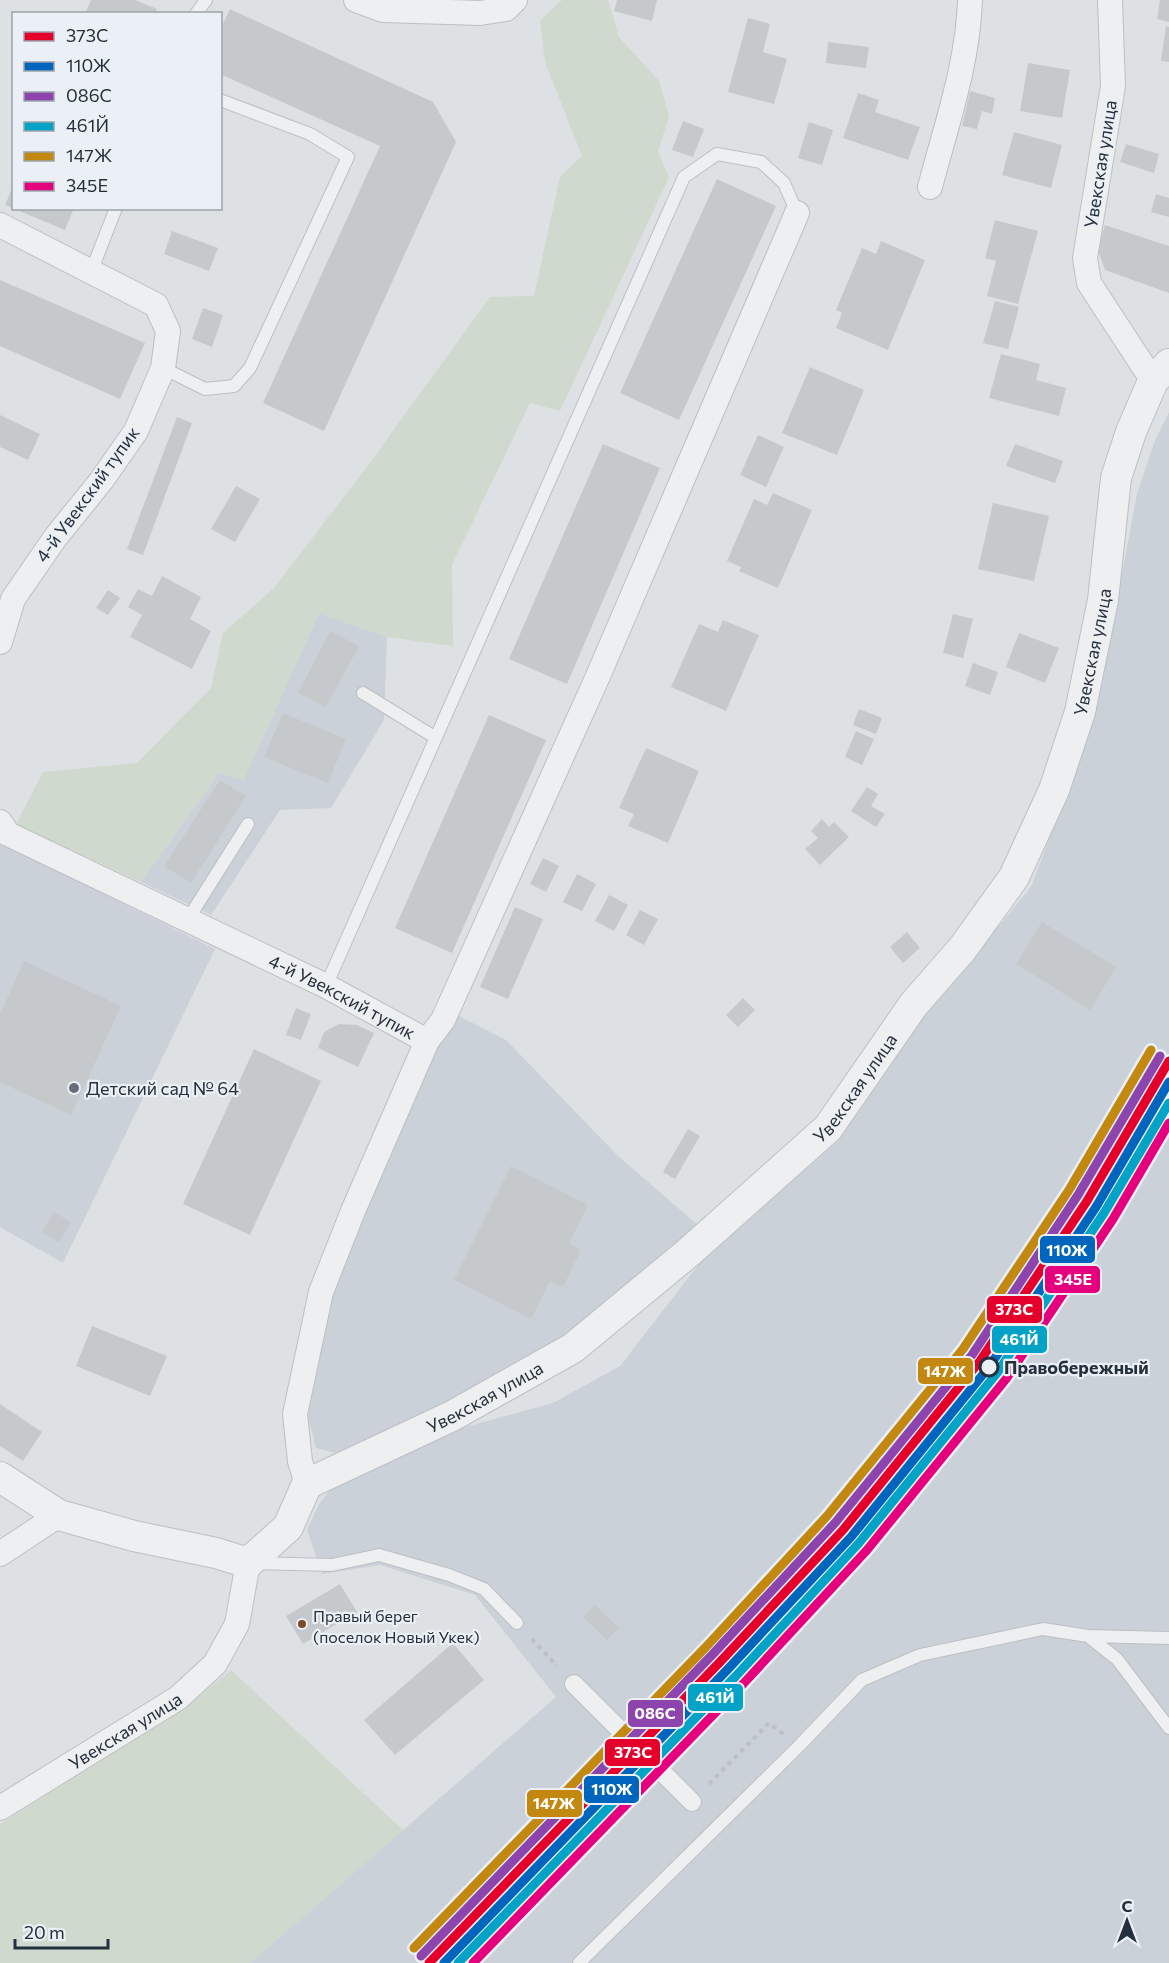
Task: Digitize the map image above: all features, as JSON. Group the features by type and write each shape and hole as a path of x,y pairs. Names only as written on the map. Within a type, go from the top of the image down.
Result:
{"street":[{"path":"356,0 383,10 480,13 506,9 515,0"},
{"path":"930,187 961,70 969,26 970,0"},
{"name":"Увекская улица","path":"307,1484 452,1416 573,1348 689,1252 828,1128 914,1004 963,948 1014,877 1054,790 1080,712 1103,600 1116,478 1131,432 1161,373 1089,283 1085,258 1113,86 1110,0"},
{"path":"427,1041 444,1020 564,751 797,213"},
{"name":"4-й Увекский тупик","path":"0,225 156,305 168,331 163,368 136,431 101,481 55,538 13,599 1,630"},
{"name":"4-й Увекский тупик","path":"0,822 8,834 326,986 427,1041 353,1211 321,1292 295,1414 300,1461 307,1484"},
{"path":"0,1477 59,1515 134,1536 216,1553 248,1563 288,1527 307,1484"},
{"path":"0,1554 59,1515"},
{"name":"Увекская улица","path":"0,1808 178,1698 214,1664 237,1624 248,1563"},
{"path":"574,1684 692,1802"}],"lane":[{"path":"163,368 205,388 234,386 250,368 348,157 310,134 222,101"},
{"path":"326,986 684,177 717,154 761,162 784,183 797,213"},
{"path":"91,272 115,210"},
{"path":"363,693 436,738"},
{"path":"188,919 248,824"},
{"path":"248,1563 332,1564 379,1555 449,1575 484,1589 517,1623"},
{"path":"579,1963 862,1680 920,1655 1043,1629 1088,1636 1169,1638"},
{"path":"1088,1636 1117,1659 1169,1728"}],"path":[{"path":"517,1623 574,1684"},
{"path":"656,1766 715,1701"},
{"path":"692,1802 769,1723"}],"shaded area":[{"path":"562,0 608,0 619,37 659,81 669,116 658,152 669,177 560,411 530,403 452,565 453,646 387,637 319,613 244,780 219,773 141,882 16,824 43,772 137,763 211,688 223,633 274,588 366,468 490,297 534,296 560,177 582,156 545,62 540,21"},
{"path":"1169,412 1169,1963 250,1963 556,1697 475,1595 380,1565 322,1574 307,1530 319,1504 334,1485 458,1429 553,1403 620,1366 702,1260 838,1141 921,1016 1031,887 1095,717 1137,494 1154,443"},
{"path":"319,613 387,637 384,720 331,808 280,810 211,915 141,882 219,773 244,779"},
{"name":"Детский сад № 64","path":"0,843 215,949 63,1263 0,1227"},
{"path":"457,1015 506,1040 618,1156 699,1226 562,1337 440,1406 335,1453 316,1448 308,1416 332,1296 362,1216 442,1039"},
{"path":"231,1670 403,1830 250,1963 0,1963 0,1824 184,1709"}],"building":[{"path":"91,0 135,0 157,9 156,12 86,12"},
{"path":"617,0 657,0 652,21 614,11"},
{"path":"1160,0 1169,0 1169,22 1157,19"},
{"path":"230,9 433,102 456,142 324,431 263,403 380,146 222,75 222,26"},
{"path":"748,18 770,24 763,52 787,59 774,104 728,92"},
{"path":"1166,26 1169,27 1169,62 1161,61"},
{"path":"828,42 869,47 866,68 826,63"},
{"path":"1028,63 1070,70 1062,118 1020,111"},
{"path":"970,91 995,98 992,114 982,111 977,129 962,126"},
{"path":"858,93 879,100 875,112 920,127 908,160 843,138"},
{"path":"683,121 704,129 693,157 672,150"},
{"path":"809,122 833,130 822,165 798,158"},
{"path":"1014,132 1062,145 1051,188 1002,175"},
{"path":"1126,144 1159,154 1154,173 1120,162"},
{"path":"717,179 776,206 679,420 620,393"},
{"path":"12,188 12,208 5,205"},
{"path":"1156,194 1169,198 1169,217 1151,212"},
{"path":"17,210 73,210 65,230"},
{"path":"995,220 1038,231 1018,304 987,296 996,261 985,258"},
{"path":"1105,225 1169,246 1169,293 1105,270 1098,250"},
{"path":"172,231 218,248 209,271 164,254"},
{"path":"881,241 925,260 888,350 836,328 842,313 836,310 862,248 876,254"},
{"path":"0,280 145,343 120,399 0,346"},
{"path":"995,301 1019,307 1008,349 983,343"},
{"path":"203,308 223,315 212,347 192,339"},
{"path":"1001,354 1040,364 1036,380 1066,388 1059,416 989,398"},
{"path":"810,367 864,390 837,455 782,433"},
{"path":"0,415 40,434 28,460 0,447"},
{"path":"177,417 192,423 143,555 127,549"},
{"path":"758,435 784,447 766,487 740,475"},
{"path":"603,444 660,468 567,684 509,659"},
{"path":"1015,444 1063,461 1055,483 1006,466"},
{"path":"236,486 260,499 235,542 211,529"},
{"path":"773,493 812,510 778,588 739,571 741,567 727,561 754,499 767,505"},
{"path":"993,503 1049,516 1034,581 978,569"},
{"path":"162,576 201,597 190,619 211,631 192,669 130,637 142,615 128,607 138,589 152,596"},
{"path":"108,590 120,598 108,615 96,608"},
{"path":"953,614 973,619 963,658 943,653"},
{"path":"723,620 759,635 726,711 671,687 699,624 718,632"},
{"path":"330,631 359,646 326,707 298,693"},
{"path":"1019,633 1059,648 1045,683 1006,667"},
{"path":"973,663 998,672 990,695 965,686"},
{"path":"859,709 882,718 876,734 853,725"},
{"path":"283,713 346,739 328,783 264,757"},
{"path":"489,715 546,740 452,953 395,928"},
{"path":"856,731 874,739 862,765 845,757"},
{"path":"646,748 699,771 668,843 628,826 634,814 619,808"},
{"path":"220,780 246,796 191,883 164,866"},
{"path":"867,787 878,794 871,806 885,814 876,827 851,811"},
{"path":"822,819 829,827 834,822 849,837 820,865 805,849 818,838 811,831"},
{"path":"543,858 559,866 546,892 530,884"},
{"path":"577,874 596,884 582,911 563,902"},
{"path":"609,895 628,905 614,931 595,921"},
{"path":"515,907 543,919 508,999 480,987"},
{"path":"640,910 658,919 644,945 626,935"},
{"path":"1042,922 1116,967 1090,1010 1016,964"},
{"path":"907,932 920,948 903,963 890,947"},
{"path":"24,961 121,1006 71,1115 0,1082 0,1014"},
{"path":"743,998 755,1010 738,1027 726,1015"},
{"path":"296,1008 311,1014 301,1040 286,1035"},
{"path":"339,1024 357,1025 374,1033 358,1067 318,1048 324,1032"},
{"path":"254,1049 321,1081 250,1235 183,1204"},
{"path":"688,1129 700,1136 675,1179 663,1172"},
{"path":"511,1166 588,1205 569,1243 581,1250 563,1287 550,1281 531,1319 454,1280"},
{"path":"54,1212 71,1222 59,1242 42,1232"},
{"path":"92,1326 167,1356 150,1396 76,1366"},
{"path":"0,1404 42,1432 23,1461 0,1446"},
{"path":"340,1584 357,1612 303,1644 286,1616"},
{"path":"595,1605 619,1628 607,1640 583,1617"},
{"path":"453,1643 484,1680 395,1755 364,1720"}],"transit line":[{"name":"147Ж","path":"414,1948 705,1648 827,1516 963,1349 1069,1190 1151,1050"},
{"name":"086С","path":"421,1956 712,1655 835,1523 972,1355 1078,1195 1160,1056"},
{"name":"373C","path":"429,1963 720,1662 843,1530 980,1361 1087,1201 1169,1061"},
{"name":"110Ж","path":"444,1963 728,1669 851,1537 989,1367 1096,1207 1169,1082"},
{"name":"461Й","path":"458,1963 735,1677 859,1543 997,1373 1104,1213 1169,1103"},
{"name":"345Е","path":"473,1963 743,1684 867,1550 1006,1379 1113,1219 1169,1123"}],"place":[{"name":"Детский сад № 64","path":"74,1088"},
{"name":"Правобережный","path":"989,1367"},
{"name":"Правый берег (поселок Новый Укек)","path":"302,1624"}]}
